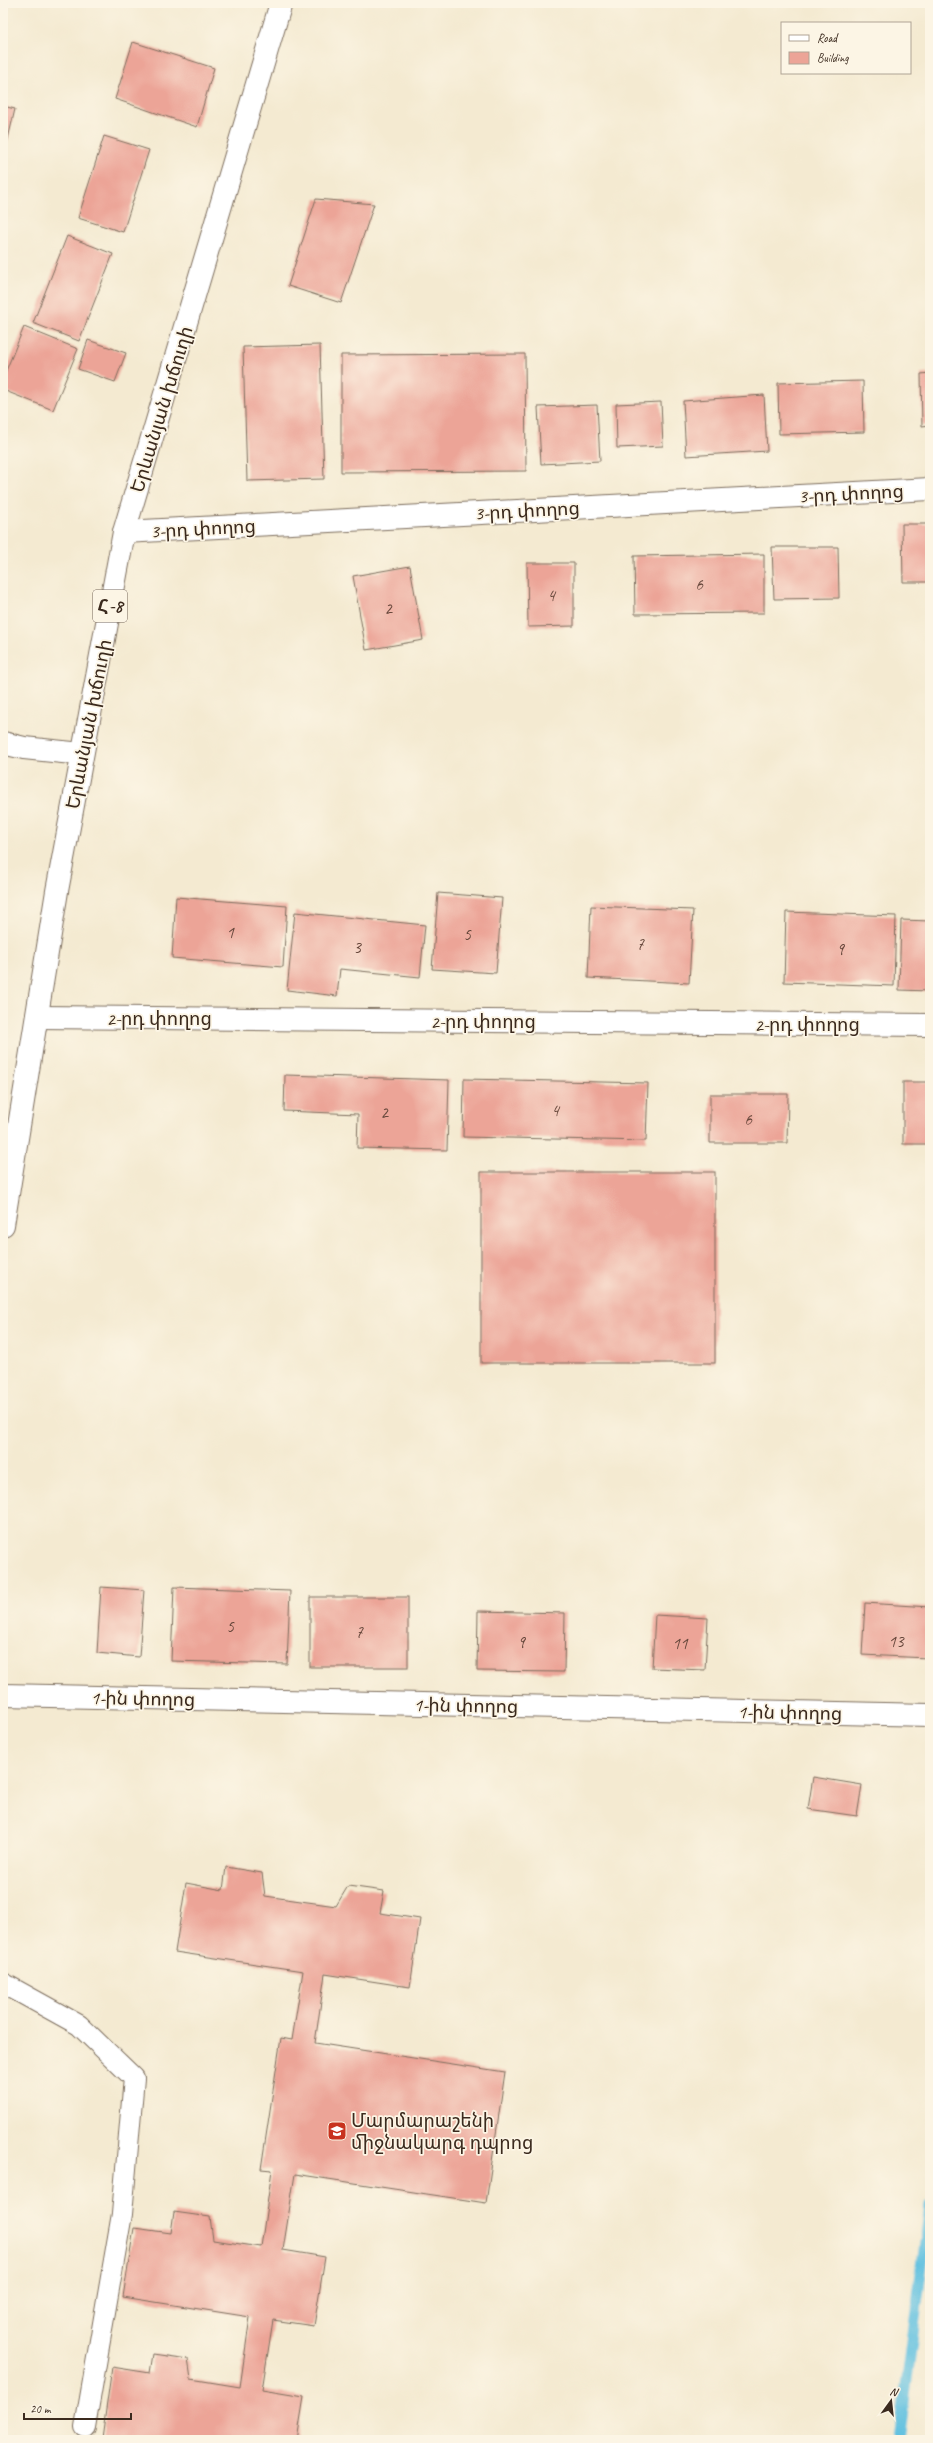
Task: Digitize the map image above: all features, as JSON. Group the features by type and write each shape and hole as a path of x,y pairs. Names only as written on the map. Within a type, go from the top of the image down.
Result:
{"street":[{"name":"Երևանյան խճուղի","path":"3,1225 57,890 124,532 281,3"},
{"name":"3-րդ փողոց","path":"124,532 930,488"},
{"path":"3,743 24,748 82,754"},
{"name":"2-րդ փողոց","path":"37,1017 930,1025"},
{"name":"1-ին փողոց","path":"3,1695 930,1715"}],"lane":[{"path":"3,1983 80,2025 134,2078 122,2214 85,2427"}],"building":[{"path":"133,42 214,68 197,127 115,99"},
{"path":"3,106 15,109 4,156 3,156"},
{"path":"104,136 149,150 123,232 78,218"},
{"path":"316,199 374,204 341,303 288,286"},
{"path":"67,236 113,254 79,341 33,323"},
{"path":"24,327 78,349 53,410 3,390 3,378"},
{"path":"88,340 126,353 115,382 78,369"},
{"path":"320,345 324,479 247,481 243,347"},
{"path":"525,354 526,471 341,472 341,355"},
{"path":"930,373 930,425 922,426 921,374"},
{"path":"863,381 864,432 779,434 778,383"},
{"path":"764,395 767,451 686,456 683,401"},
{"path":"661,402 663,446 617,448 616,404"},
{"path":"597,405 600,461 541,464 538,407"},
{"path":"902,524 930,524 930,582 903,582"},
{"path":"772,547 838,547 839,598 774,599"},
{"path":"764,554 764,613 635,614 634,556"},
{"path":"527,563 574,563 574,626 528,627"},
{"path":"410,566 423,640 366,650 353,576"},
{"path":"438,893 502,898 496,973 432,969"},
{"path":"176,897 287,906 283,967 172,958"},
{"path":"591,906 693,910 689,983 588,978"},
{"path":"295,912 425,925 420,977 340,969 337,996 287,990"},
{"path":"786,912 896,916 894,986 784,982"},
{"path":"901,920 930,921 930,991 899,990"},
{"path":"285,1075 449,1080 447,1150 357,1148 358,1114 284,1111"},
{"path":"464,1079 648,1083 646,1141 463,1137"},
{"path":"903,1082 930,1082 930,1144 903,1144"},
{"path":"710,1094 788,1094 787,1143 710,1143"},
{"path":"481,1172 715,1172 715,1363 481,1363"},
{"path":"101,1587 144,1590 139,1657 97,1653"},
{"path":"174,1587 290,1591 287,1664 171,1661"},
{"path":"310,1597 408,1597 408,1667 310,1667"},
{"path":"865,1603 930,1607 928,1658 862,1655"},
{"path":"478,1611 565,1613 564,1672 477,1671"},
{"path":"655,1615 708,1618 705,1670 652,1668"},
{"path":"813,1777 862,1785 857,1816 808,1809"},
{"path":"226,1867 262,1873 265,1896 336,1906 348,1886 384,1891 380,1913 420,1919 410,1987 325,1974 315,2043 505,2072 486,2203 295,2174 283,2250 325,2257 314,2326 273,2320 262,2390 304,2397 297,2440 114,2440 102,2438 112,2367 150,2373 153,2354 188,2359 191,2379 240,2387 250,2317 123,2297 134,2228 171,2233 174,2212 210,2217 213,2240 261,2247 272,2170 261,2169 281,2038 292,2040 303,1971 175,1952 186,1883 223,1890"}],"waterway":[{"path":"899,2440 930,2205"}],"place":[{"name":"Մարմարաշենի միջնակարգ դպրոց","path":"337,2131"}]}
